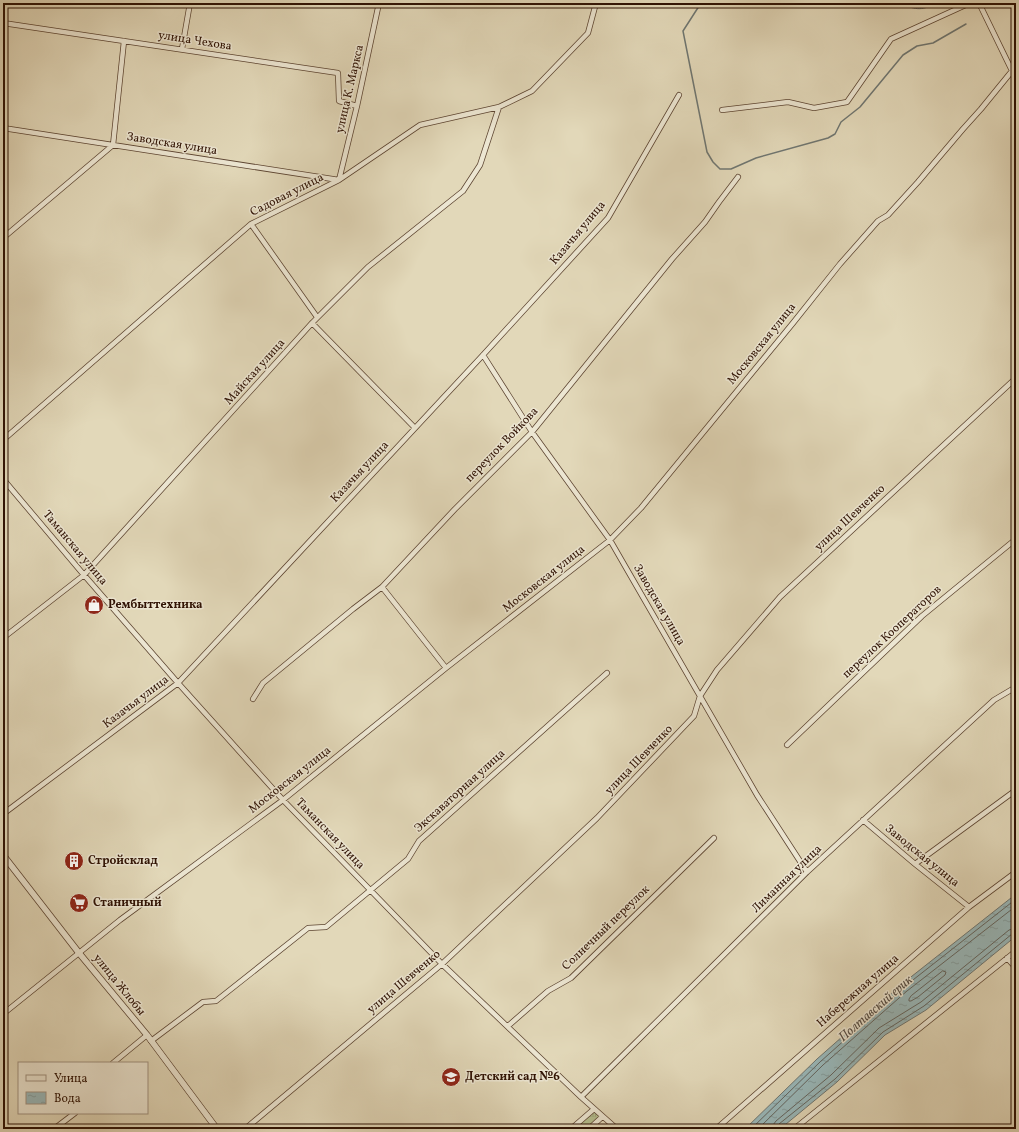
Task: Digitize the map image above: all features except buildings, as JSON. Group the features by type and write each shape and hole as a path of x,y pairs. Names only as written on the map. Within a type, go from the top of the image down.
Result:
{"street":[{"path":"182,49 190,3"},
{"name":"улица К. Маркса","path":"339,180 357,106 379,3"},
{"name":"Садовая улица","path":"3,440 251,224 339,180 420,125 499,107 532,91 588,33 596,3"},
{"path":"722,110 788,102 814,108 847,102 891,39 970,3"},
{"path":"979,3 1016,79"},
{"name":"улица Чехова","path":"3,23 338,73 339,101 357,106"},
{"path":"3,238 113,145 124,41"},
{"name":"Московская улица","path":"3,1014 120,920 283,800 446,668 610,540 646,502 840,264 878,221 888,215 918,182 1012,71"},
{"name":"Казачья улица","path":"3,814 178,683 483,355 608,218 679,95"},
{"name":"Майская улица","path":"3,638 84,575 317,317 368,267 463,191 480,165 499,107"},
{"name":"Заводская улица","path":"3,128 339,180"},
{"name":"переулок Войкова","path":"253,699 263,683 353,608 382,587 455,509 532,432 672,259 705,222 738,177"},
{"path":"251,224 317,317"},
{"path":"312,323 415,428"},
{"name":"Заводская улица","path":"483,355 532,432 610,540 757,795 807,872"},
{"name":"улица Шевченко","path":"245,1129 442,964 597,818 694,716 700,696 717,670 780,597 1016,378"},
{"name":"Таманская улица","path":"3,479 178,683 283,800 442,964 602,1117 617,1129"},
{"name":"переулок Кооператоров","path":"786,745 922,616 1016,538"},
{"path":"382,587 446,668"},
{"name":"Экскаваторная улица","path":"151,1041 203,1002 216,1001 308,928 326,927 408,859 419,841 607,673"},
{"name":"Лиманная улица","path":"581,1097 807,872 994,700 1016,687"},
{"path":"915,864 1016,790"},
{"name":"Заводская улица","path":"863,820 969,907"},
{"name":"Солнечный переулок","path":"508,1026 548,991 571,978 714,838"},
{"name":"улица Жлобы","path":"3,855 79,953 151,1041 217,1129"},
{"name":"Набережная улица","path":"716,1129 969,907 1016,872"},
{"path":"794,1129 1016,951"},
{"path":"1007,958 1016,968"},
{"path":"114,1062 147,1036"},
{"path":"571,1129 594,1109"},
{"path":"54,1129 73,1114"},
{"path":"588,1129 602,1117"}],"green space":[{"path":"594,1111 601,1117 587,1129 573,1129"}],"water":[{"path":"901,3 934,3 926,8 918,9"},
{"name":"Полтавский ерик","path":"1016,894 1016,936 926,1010 885,1035 837,1082 780,1129 745,1129 817,1059 902,984"}],"waterway":[{"path":"701,3 683,31 707,152 713,162 720,169 731,169 756,158 828,138 835,134 841,122 860,107 903,55 917,46 933,43 966,24"}],"place":[{"name":"Рембыттехника","path":"94,605"},
{"name":"Стройсклад","path":"74,861"},
{"name":"Станичный","path":"79,903"},
{"name":"Детский сад №6","path":"451,1077"}]}
